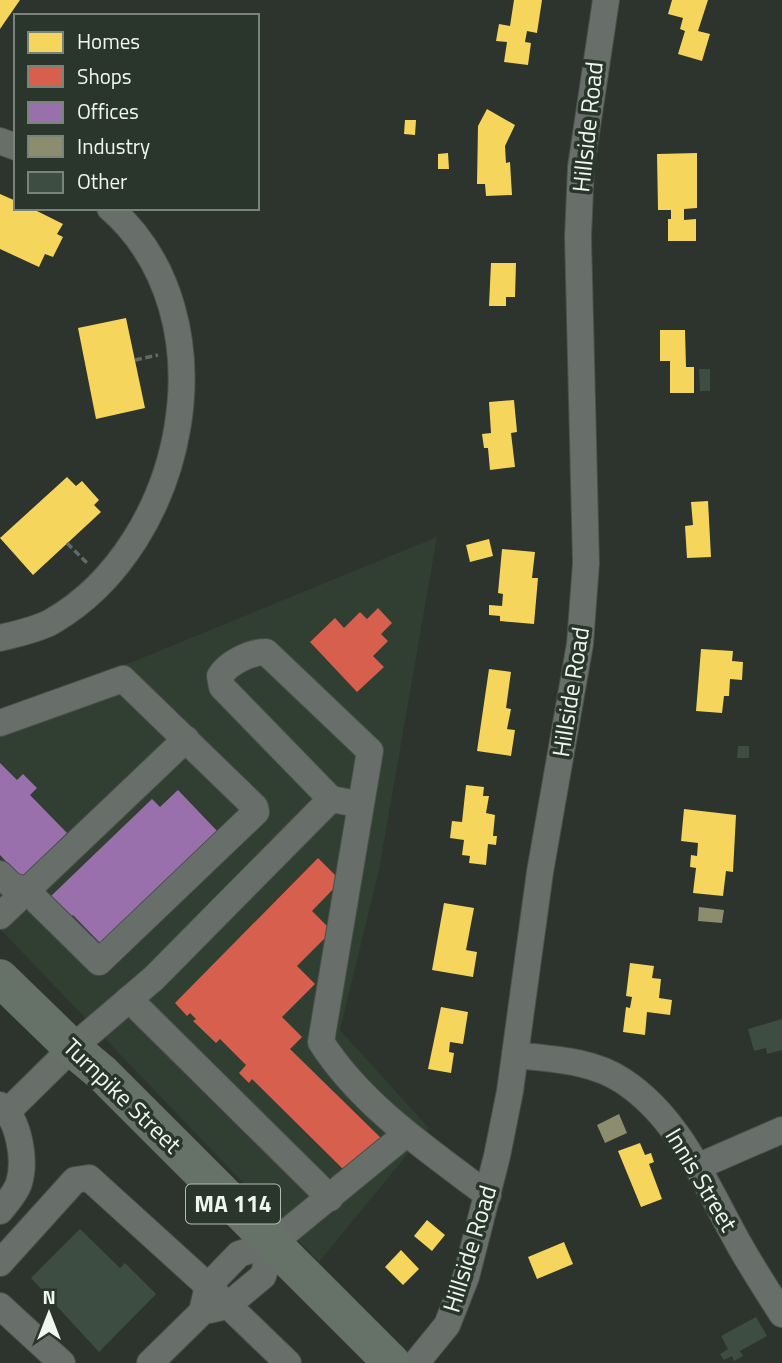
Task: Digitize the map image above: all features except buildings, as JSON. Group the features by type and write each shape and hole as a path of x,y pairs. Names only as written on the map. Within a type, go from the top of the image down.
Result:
{"highway":[{"name":"Turnpike Street","path":"0,978 72,1048 102,1073 392,1363"}],"street":[{"name":"Hillside Road","path":"416,1363 447,1325 466,1277 488,1195 515,1055 540,872 573,686 585,597 578,237 581,167 606,0"},
{"path":"0,638 50,622 103,578 129,549 155,503 172,458 181,412 182,359 172,311 153,266 129,225 112,210"},
{"path":"362,804 331,799 222,687 220,676 225,667 257,652 266,652 365,743 370,751 362,804 321,1042 334,1063 406,1134 488,1195"},
{"path":"0,723 123,679 255,807 256,812 104,961 94,961 27,891 12,885 0,874"},
{"path":"0,916 186,739"},
{"path":"0,1211 19,1183 20,1164 19,1143 4,1108 129,999 331,799"},
{"path":"129,999 331,1198"},
{"name":"Innis Street","path":"515,1055 571,1061 623,1080 662,1115 697,1167 782,1314"},
{"path":"697,1167 782,1130"},
{"path":"208,1286 239,1254 273,1242 331,1198 406,1134"},
{"path":"0,1263 75,1180 89,1178 208,1286 215,1309 288,1363"},
{"path":"150,1363 215,1309 263,1276 273,1242"},
{"path":"0,1306 62,1363"}],"path":[{"path":"68,543 103,578"}],"shaded area":[{"path":"437,537 379,870 340,1030 429,1128 319,1262 0,929 0,713"}]}
